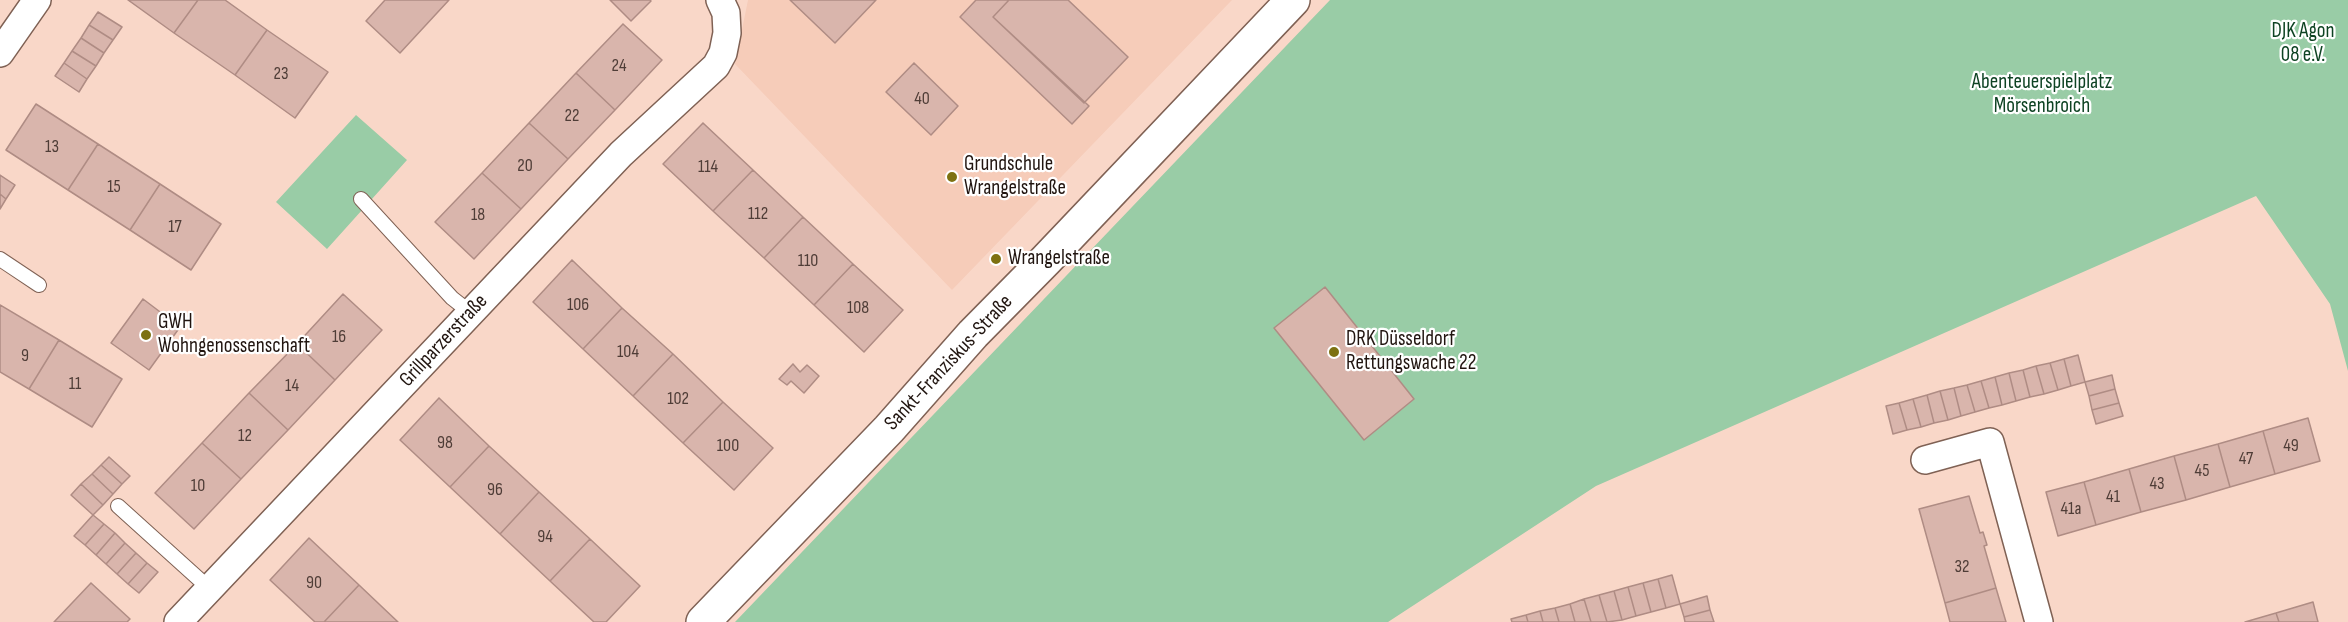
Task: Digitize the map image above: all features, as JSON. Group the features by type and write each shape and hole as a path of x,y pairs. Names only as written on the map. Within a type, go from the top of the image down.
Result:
{"main road":[{"name":"Sankt-Franziskus-Straße","path":"703,622 889,429 973,334 1104,200 1293,0"}],"street":[{"path":"0,53 37,0"},
{"name":"Grillparzerstraße","path":"178,622 211,590 621,153 716,66 723,53 727,33 726,13 720,0"},
{"path":"1925,460 1990,442 2039,622"}],"lane":[{"path":"361,199 430,274 471,313"},
{"path":"0,259 39,285"},
{"path":"118,506 211,590"}],"shaded area":[{"name":"Grundschule Wrangelstraße","path":"748,0 1232,0 952,290 735,64"}],"green space":[{"path":"1330,0 2348,0 2348,371 2330,304 2256,196 1596,486 1388,622 735,622"},
{"path":"356,115 407,160 327,249 276,202"}],"building":[{"path":"128,0 198,0 174,33"},
{"path":"198,0 225,0 267,30 235,75 174,33"},
{"path":"385,0 449,0 400,53 366,21"},
{"path":"610,0 650,0 651,1 631,21"},
{"path":"790,0 876,0 835,43"},
{"path":"976,0 1009,0 993,17 1089,106 1072,124 960,17"},
{"path":"1009,0 1068,0 1128,57 1084,103 993,17"},
{"path":"98,12 122,27 113,40 89,25"},
{"path":"623,24 662,60 615,110 576,73"},
{"path":"89,25 113,40 104,53 81,38"},
{"path":"267,30 328,72 295,118 235,75"},
{"path":"81,38 104,53 96,66 72,51"},
{"path":"72,51 96,66 87,79 64,63"},
{"path":"64,63 87,79 79,92 55,76"},
{"path":"914,63 958,106 931,135 886,92"},
{"path":"576,73 615,110 568,159 529,123"},
{"path":"36,104 98,144 68,190 6,150"},
{"path":"529,123 568,159 521,209 482,173"},
{"path":"703,123 753,170 713,211 663,164"},
{"path":"98,144 160,184 130,230 68,190"},
{"path":"753,170 803,217 764,258 713,211"},
{"path":"482,173 521,209 474,259 435,222"},
{"path":"0,175 15,185 6,199 0,194"},
{"path":"160,184 221,224 191,270 130,230"},
{"path":"0,194 6,199 0,209"},
{"path":"803,217 853,264 814,305 764,258"},
{"path":"572,260 622,308 583,349 533,302"},
{"path":"853,264 903,310 864,352 814,305"},
{"name":"DRK Düsseldorf Rettungswache 22","path":"1325,287 1414,399 1364,440 1274,328"},
{"path":"343,294 382,330 335,380 297,344"},
{"name":"GWH Wohngenossenschaft","path":"143,299 180,327 149,370 111,343"},
{"path":"0,305 59,340 29,389 0,372"},
{"path":"622,308 673,354 633,396 583,349"},
{"path":"59,340 122,379 92,427 29,389"},
{"path":"297,344 335,380 288,430 249,393"},
{"path":"673,354 723,402 683,443 633,396"},
{"path":"2078,355 2085,382 2071,386 2064,359"},
{"path":"2064,359 2071,386 2058,390 2050,363"},
{"path":"2050,363 2058,390 2044,394 2036,366"},
{"path":"793,364 800,372 807,365 819,376 804,393 791,381 787,385 779,379"},
{"path":"2036,366 2044,394 2030,397 2023,370"},
{"path":"2023,370 2030,397 2016,401 2009,373"},
{"path":"2009,373 2016,401 2002,405 1995,377"},
{"path":"2112,375 2115,389 2089,396 2085,382"},
{"path":"1995,377 2002,405 1989,408 1981,381"},
{"path":"1981,381 1989,408 1975,412 1967,385"},
{"path":"1967,385 1975,412 1961,416 1954,388"},
{"path":"1954,388 1961,416 1948,420 1940,391"},
{"path":"2115,389 2119,403 2092,410 2089,396"},
{"path":"1940,391 1948,420 1934,423 1927,395"},
{"path":"249,393 288,430 241,479 202,443"},
{"path":"1927,395 1934,423 1921,427 1913,399"},
{"path":"439,398 489,446 450,487 400,440"},
{"path":"1913,399 1921,427 1907,430 1899,403"},
{"path":"723,402 773,448 734,490 683,443"},
{"path":"1899,403 1907,430 1893,434 1886,406"},
{"path":"2119,403 2123,416 2096,424 2092,410"},
{"path":"2308,418 2320,461 2275,474 2263,431"},
{"path":"2263,431 2275,474 2230,487 2218,444"},
{"path":"202,443 241,479 194,529 155,493"},
{"path":"2218,444 2230,487 2186,500 2174,456"},
{"path":"489,446 539,492 500,534 450,487"},
{"path":"2174,456 2186,500 2141,512 2129,469"},
{"path":"109,457 130,476 122,484 101,465"},
{"path":"101,465 122,484 113,494 92,474"},
{"path":"2129,469 2141,512 2096,525 2084,482"},
{"path":"92,474 113,494 103,505 81,484"},
{"path":"2084,482 2096,525 2058,536 2046,492"},
{"path":"81,484 103,505 93,515 71,495"},
{"path":"539,492 590,539 550,581 500,534"},
{"path":"1969,496 1980,533 1983,532 1987,545 1984,546 1996,588 1945,603 1919,509"},
{"path":"93,515 104,524 85,545 74,536"},
{"path":"104,524 115,533 96,555 85,545"},
{"path":"115,533 125,543 106,564 96,555"},
{"path":"309,538 359,585 324,622 315,622 270,580"},
{"path":"590,539 640,586 606,622 594,622 550,581"},
{"path":"125,543 136,553 117,574 106,564"},
{"path":"136,553 147,563 128,584 117,574"},
{"path":"147,563 158,572 139,593 128,584"},
{"path":"1672,575 1680,604 1666,608 1658,579"},
{"path":"1658,579 1666,608 1651,612 1643,583"},
{"path":"91,583 130,619 127,622 54,622"},
{"path":"1643,583 1651,612 1636,616 1628,587"},
{"path":"359,585 398,622 324,622"},
{"path":"1628,587 1636,616 1622,620 1614,591"},
{"path":"1996,588 2006,622 1950,622 1945,603"},
{"path":"1614,591 1622,620 1607,622 1599,595"},
{"path":"1599,595 1607,622 1591,622 1584,599"},
{"path":"1707,596 1710,610 1684,617 1680,604"},
{"path":"1584,599 1591,622 1575,622 1570,604"},
{"path":"2313,602 2318,622 2279,622 2276,613"},
{"path":"1570,604 1575,622 1559,622 1555,608"},
{"path":"1555,608 1559,622 1543,622 1540,611"},
{"path":"1710,610 1714,622 1685,622 1684,617"},
{"path":"1540,611 1543,622 1528,622 1526,615"},
{"path":"2276,613 2279,622 2245,622"},
{"path":"1526,615 1528,622 1512,622 1511,619"}],"place":[{"name":"Grundschule Wrangelstraße","path":"952,177"},
{"name":"Wrangelstraße","path":"996,259"},
{"name":"GWH Wohngenossenschaft","path":"146,335"},
{"name":"DRK Düsseldorf Rettungswache 22","path":"1334,352"}],"park label":[{"name":"DJK Agon 08 e.V.","path":"2303,44"},
{"name":"Abenteuerspielplatz Mörsenbroich","path":"2042,95"}]}
